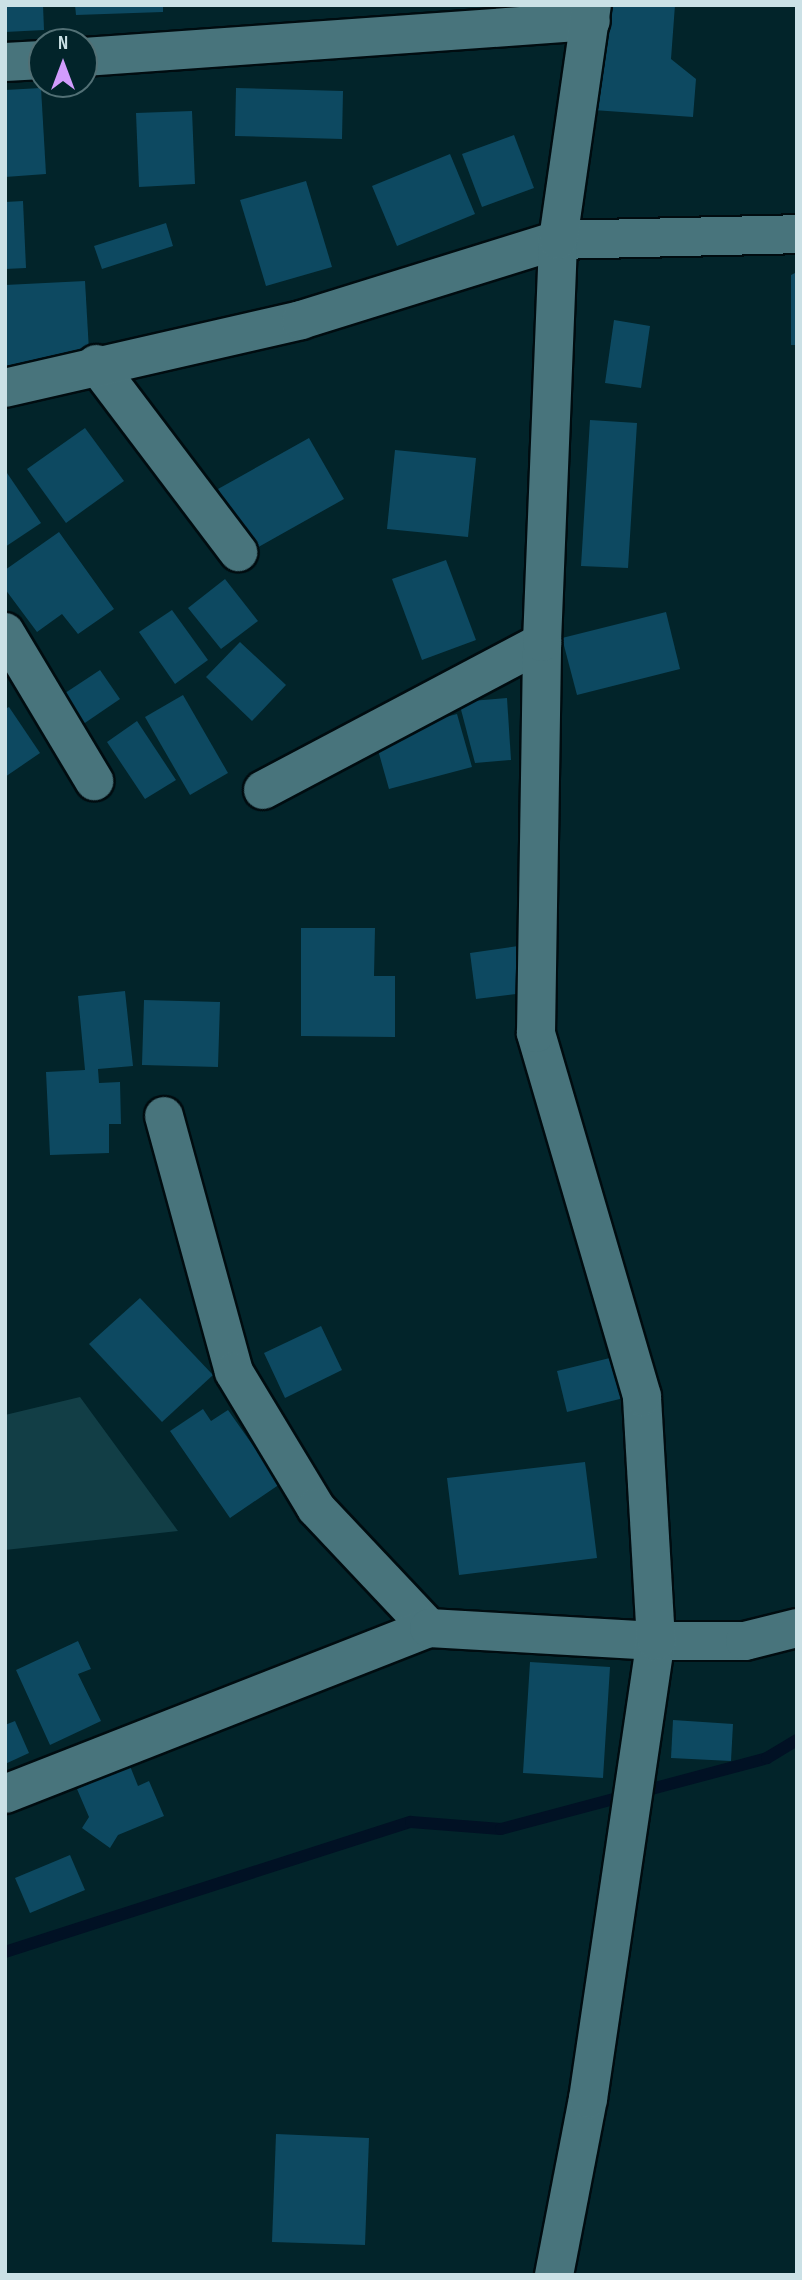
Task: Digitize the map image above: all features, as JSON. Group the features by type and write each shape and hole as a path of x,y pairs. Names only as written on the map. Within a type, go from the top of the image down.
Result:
{"street":[{"path":"98,56 592,13 558,240 542,642 536,1032 642,1396 656,1641 588,2099 554,2275"},
{"path":"5,62 28,61"},
{"path":"5,388 96,364 301,320 558,240 797,234"},
{"path":"96,364 238,552"},
{"path":"5,632 94,781"},
{"path":"263,790 542,642"},
{"path":"164,1116 234,1372 316,1508 429,1628"},
{"path":"5,1794 429,1628 656,1641 746,1641 797,1628"}],"shaded area":[{"path":"80,1397 178,1531 5,1550 5,1415"}],"building":[{"path":"5,5 43,5 44,28 5,32"},
{"path":"75,5 163,5 163,12 76,15"},
{"path":"602,5 675,5 671,59 696,79 693,117 593,110"},
{"path":"236,88 343,91 342,139 235,136"},
{"path":"28,89 28,98 42,98 46,174 5,177 5,90"},
{"path":"192,111 195,184 139,187 136,113"},
{"path":"514,135 534,188 482,207 462,154"},
{"path":"450,154 475,214 397,246 372,186"},
{"path":"306,181 332,267 266,286 240,200"},
{"path":"23,201 26,268 5,269 5,202"},
{"path":"166,223 173,246 102,269 94,246"},
{"path":"797,272 797,345 791,345 791,275"},
{"path":"85,281 89,351 5,370 5,285"},
{"path":"614,320 650,326 641,388 605,383"},
{"path":"590,420 637,423 628,568 581,566"},
{"path":"85,428 124,481 66,523 27,469"},
{"path":"309,438 344,499 253,550 218,489"},
{"path":"395,450 476,458 468,537 387,529"},
{"path":"5,470 41,523 5,547"},
{"path":"59,532 114,609 78,634 62,614 37,632 5,589 5,570"},
{"path":"446,560 476,640 422,660 392,579"},
{"path":"225,579 258,621 221,649 188,608"},
{"path":"172,610 208,660 175,684 139,632"},
{"path":"666,612 680,669 577,695 562,638"},
{"path":"240,642 286,685 252,721 206,677"},
{"path":"100,670 120,699 76,729 56,699"},
{"path":"183,695 228,773 190,795 145,717"},
{"path":"507,698 511,760 475,763 459,702"},
{"path":"9,707 40,753 5,777 5,709"},
{"path":"457,714 472,767 389,789 374,736"},
{"path":"137,721 176,780 145,799 107,742"},
{"path":"301,928 375,928 374,976 395,976 395,1037 301,1036"},
{"path":"518,946 524,993 476,999 470,953"},
{"path":"125,991 133,1066 98,1069 99,1083 120,1082 121,1124 109,1124 109,1153 50,1155 46,1072 85,1070 78,996"},
{"path":"144,1000 220,1002 218,1067 142,1065"},
{"path":"140,1298 213,1375 162,1422 89,1344"},
{"path":"321,1326 342,1370 285,1398 264,1353"},
{"path":"622,1355 632,1396 567,1412 557,1371"},
{"path":"203,1409 211,1421 228,1410 280,1484 230,1518 170,1431"},
{"path":"585,1462 597,1558 459,1575 447,1478"},
{"path":"78,1641 91,1669 78,1674 101,1721 50,1745 16,1670"},
{"path":"530,1662 610,1667 603,1778 523,1773"},
{"path":"673,1720 733,1724 731,1761 671,1758"},
{"path":"15,1721 29,1753 5,1764 5,1725"},
{"path":"130,1766 138,1786 149,1781 164,1816 118,1835 110,1848 82,1828 89,1817 77,1789"},
{"path":"70,1855 85,1890 30,1913 15,1878"},
{"path":"276,2134 369,2138 365,2245 272,2242"}],"waterway":[{"path":"5,1952 411,1822 501,1829 767,1758 797,1740"}]}
